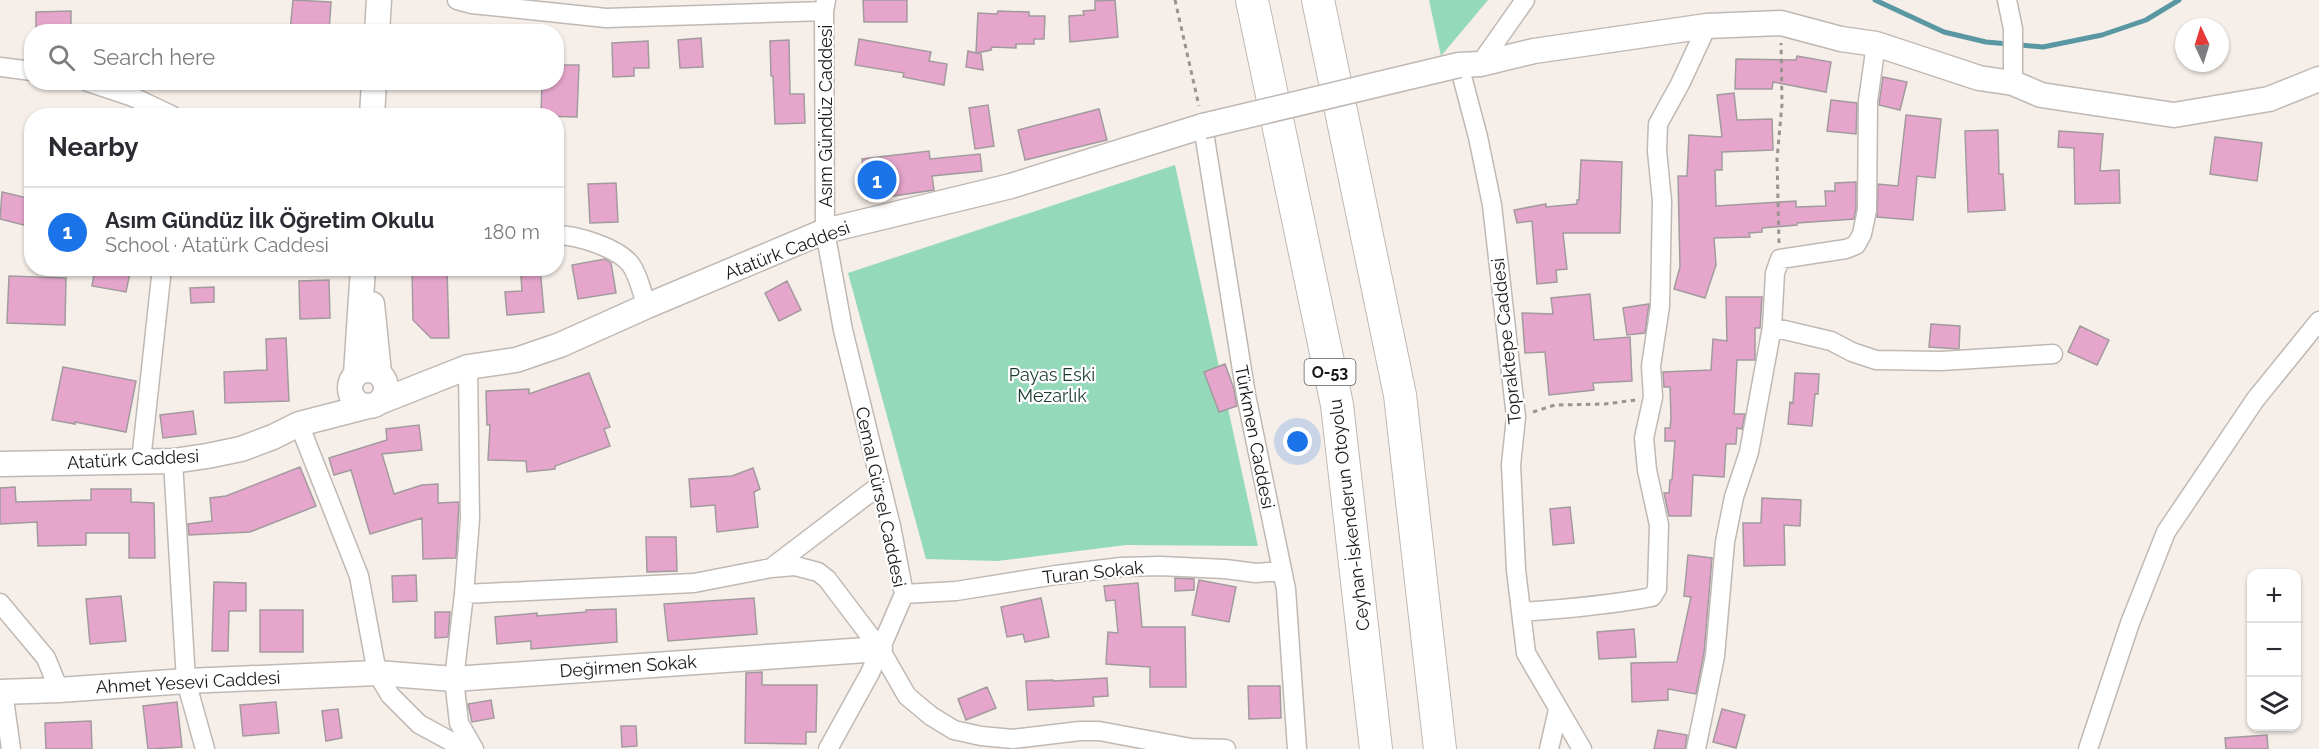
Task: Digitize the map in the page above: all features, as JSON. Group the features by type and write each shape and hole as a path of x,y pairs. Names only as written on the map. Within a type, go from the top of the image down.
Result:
{"highway":[{"name":"Ceyhan-İskenderun Otoyolu","path":"1252,0 1337,405 1376,749"},
{"path":"1318,0 1400,395 1440,749"}],"street":[{"path":"378,24 379,0"},
{"path":"457,0 472,4 606,18 825,5"},
{"path":"1469,64 1525,0"},
{"path":"2007,0 2013,29 2013,74"},
{"name":"Asım Gündüz Caddesi","path":"825,5 825,231"},
{"name":"Atatürk Caddesi","path":"0,464 173,460 241,449 273,437 369,386 516,360 560,345 825,231 1011,186 1203,126 1534,51 1707,26 1781,23 1841,39 1876,44 1979,78 2013,74 2041,95 2174,115 2269,99 2319,79"},
{"path":"1521,612 1580,608 1652,597 1657,589 1659,525 1647,470 1644,438 1653,398 1651,366 1661,284 1662,201 1657,151 1658,124 1707,26"},
{"path":"1696,749 1715,656 1725,542 1734,497 1749,452 1772,327 1775,273 1780,260 1846,249 1856,244 1862,234 1867,210 1868,101 1876,44"},
{"name":"Topraktepe Caddesi","path":"1469,64 1478,137 1492,205 1516,417 1511,465 1516,570 1526,653 1582,749"},
{"path":"0,67 24,70"},
{"path":"112,90 156,108"},
{"path":"372,108 374,90"},
{"name":"Türkmen Caddesi","path":"1203,126 1246,395 1286,590 1297,749"},
{"name":"Cemal Gürsel Caddesi","path":"825,231 843,330 904,594 870,673 828,749"},
{"path":"564,235 609,249 631,265 647,306"},
{"path":"141,461 161,276"},
{"path":"363,276 369,386"},
{"path":"369,276 369,386"},
{"path":"2088,749 2130,623 2166,532 2255,400 2319,321"},
{"path":"1772,327 1831,341 1852,352 1876,360 1941,361 2053,354"},
{"path":"468,367 470,519 454,679 459,723 474,749"},
{"path":"299,424 359,576 377,673 390,694 419,724 465,749"},
{"path":"173,460 186,681 205,749"},
{"path":"771,568 880,484"},
{"path":"464,594 694,583 771,568 795,566 818,572 827,579 880,649 907,696 931,716 954,730 1013,739 1080,730 1099,731 1191,748 1226,749"},
{"name":"Turan Sokak","path":"904,594 956,591 1056,574 1121,567 1160,566 1256,573 1282,571"},
{"path":"0,603 46,658 60,690"},
{"name":"Değirmen Sokak","path":"377,673 454,679 880,649"},
{"name":"Ahmet Yesevi Caddesi","path":"2,692 377,673"},
{"path":"2,692 11,749"},
{"path":"1549,749 1558,710"}],"path":[{"path":"1175,0 1203,126"},
{"path":"1780,260 1777,159 1782,104 1781,23"},
{"path":"1516,417 1554,405 1605,404 1653,398"}],"green space":[{"path":"1429,0 1488,0 1441,56"},
{"name":"Payas Eski Mezarlık","path":"1175,165 1258,546 1126,545 997,561 926,559 848,273"}],"building":[{"path":"293,0 331,2 330,24 291,24"},
{"path":"863,0 907,0 907,22 864,22"},
{"path":"1115,0 1118,37 1070,42 1069,16 1084,15 1083,11 1095,10 1095,1"},
{"path":"71,11 71,24 36,24 36,12"},
{"path":"998,11 1029,12 1029,16 1045,16 1044,39 1034,39 1034,44 1016,44 1016,48 992,47 991,50 977,53 981,54 983,70 966,67 968,51 976,53 978,13 997,14"},
{"path":"701,38 703,67 680,68 678,40"},
{"path":"859,39 931,52 929,61 947,64 944,85 903,77 904,73 855,65"},
{"path":"789,40 790,94 804,94 805,123 775,124 770,41"},
{"path":"648,41 649,68 634,68 634,76 613,77 612,43"},
{"path":"1797,56 1831,62 1826,92 1773,82 1772,89 1735,89 1736,59 1796,60"},
{"path":"564,65 579,65 577,117 564,117 564,108 541,108 542,90 564,90"},
{"path":"1883,77 1907,82 1900,110 1879,105"},
{"path":"1734,93 1737,120 1772,119 1773,150 1722,152 1722,170 1715,170 1716,206 1796,201 1796,207 1826,206 1825,191 1835,191 1835,183 1856,182 1856,209 1854,219 1762,228 1762,232 1749,233 1750,237 1714,238 1716,265 1705,298 1674,289 1680,267 1678,176 1687,176 1689,135 1722,137 1717,95"},
{"path":"1831,100 1857,103 1856,134 1827,131"},
{"path":"988,105 994,146 975,149 969,108"},
{"path":"1099,109 1107,140 1025,160 1018,130"},
{"path":"1906,115 1941,119 1935,178 1917,176 1913,220 1877,217 1878,184 1898,186"},
{"path":"1998,130 1999,174 2003,174 2005,210 1968,212 1965,131"},
{"path":"2059,131 2103,134 2100,171 2119,170 2120,203 2075,204 2074,148 2058,147"},
{"path":"2215,137 2262,143 2257,181 2210,174"},
{"path":"929,151 930,159 980,154 982,171 932,176 934,190 867,200 862,159"},
{"path":"1581,160 1622,162 1620,233 1563,233 1567,269 1556,270 1557,282 1537,284 1532,221 1517,223 1514,210 1546,204 1546,207 1577,204"},
{"path":"616,183 618,222 590,223 588,184"},
{"path":"2,192 24,197 24,225 0,219"},
{"path":"605,259 611,263 616,293 578,299 572,265"},
{"path":"9,276 66,278 65,325 7,323"},
{"path":"94,276 129,276 126,292 92,286"},
{"path":"412,276 447,276 449,338 431,338 413,320"},
{"path":"521,276 541,276 544,312 507,315 505,292 522,291"},
{"path":"329,280 330,318 300,319 299,281"},
{"path":"787,281 801,310 779,321 765,293"},
{"path":"214,287 214,302 191,303 190,288"},
{"path":"1590,294 1594,340 1630,337 1632,381 1593,383 1594,390 1549,395 1545,352 1525,353 1522,313 1553,314 1551,298"},
{"path":"1726,297 1762,297 1760,328 1755,328 1755,360 1737,360 1734,414 1745,414 1742,429 1737,428 1736,444 1726,444 1724,477 1693,475 1691,516 1669,516 1664,493 1669,493 1670,480 1672,480 1675,441 1665,441 1665,428 1670,428 1671,418 1670,387 1664,387 1663,372 1711,370 1713,339 1727,341"},
{"path":"1649,304 1645,333 1627,335 1623,308"},
{"path":"1931,324 1960,326 1959,349 1929,347"},
{"path":"2080,326 2109,340 2097,365 2068,352"},
{"path":"286,338 289,401 225,403 224,372 267,370 266,339"},
{"path":"1225,364 1237,406 1219,412 1204,372"},
{"path":"63,367 136,381 126,432 52,420"},
{"path":"589,373 610,427 604,429 610,446 555,466 555,469 527,472 526,461 488,460 490,425 487,425 486,391 529,389 529,394"},
{"path":"1795,373 1819,374 1812,426 1788,424 1790,402 1793,403"},
{"path":"193,411 196,434 163,438 160,415"},
{"path":"419,425 422,450 382,454 394,494 422,485 438,484 438,503 459,502 456,558 423,559 422,518 370,534 351,470 334,475 329,458 387,440 386,429"},
{"path":"300,467 316,506 250,532 189,535 188,524 212,521 210,498 226,496"},
{"path":"753,468 760,489 754,492 758,527 717,532 715,505 691,507 689,479 732,476"},
{"path":"15,487 16,502 91,500 91,489 131,489 131,502 154,503 155,558 129,558 129,533 86,533 86,545 38,546 37,522 0,524 0,488"},
{"path":"1762,498 1801,500 1800,526 1784,525 1785,565 1744,566 1743,523 1761,523"},
{"path":"1570,507 1574,543 1553,545 1550,509"},
{"path":"646,537 676,537 677,571 647,572"},
{"path":"1688,555 1712,558 1704,653 1696,694 1668,689 1668,700 1632,702 1631,663 1677,662 1691,597 1684,596"},
{"path":"416,575 417,601 393,602 392,576"},
{"path":"1175,578 1194,579 1194,590 1175,591"},
{"path":"1199,580 1236,587 1229,622 1192,615"},
{"path":"214,582 246,583 246,611 229,611 228,651 212,651"},
{"path":"1138,583 1142,627 1185,627 1186,687 1150,687 1150,667 1106,664 1108,632 1118,633 1115,600 1106,601 1104,586"},
{"path":"121,596 126,641 90,644 86,599"},
{"path":"754,598 757,634 668,641 664,604"},
{"path":"1041,598 1049,637 1025,642 1023,634 1007,637 1001,607"},
{"path":"616,609 617,642 531,649 531,641 497,644 495,617"},
{"path":"260,610 303,610 303,652 260,652"},
{"path":"435,612 450,612 448,637 435,638"},
{"path":"1634,629 1636,657 1599,659 1597,632"},
{"path":"762,672 762,685 817,685 816,732 806,732 806,744 745,743 746,673"},
{"path":"1107,678 1108,696 1093,697 1094,706 1028,710 1026,681"},
{"path":"1248,686 1280,686 1281,718 1249,719"},
{"path":"987,687 996,708 966,720 958,699"},
{"path":"491,700 494,718 472,722 468,704"},
{"path":"177,702 182,747 148,749 143,706"},
{"path":"276,702 279,733 243,736 240,705"},
{"path":"338,709 342,738 326,741 322,711"},
{"path":"1722,709 1745,715 1736,748 1713,742"},
{"path":"91,721 92,749 46,749 45,723"},
{"path":"621,726 636,726 637,746 622,747"},
{"path":"1658,730 1687,735 1685,749 1654,749"},
{"path":"2267,735 2268,749 2226,749 2225,738"}],"waterway":[{"path":"1875,0 1944,32 1986,42 2043,47 2102,35 2146,20 2179,0"}],"place":[{"name":"Asım Gündüz İlk Öğretim Okulu","path":"877,180"}]}
